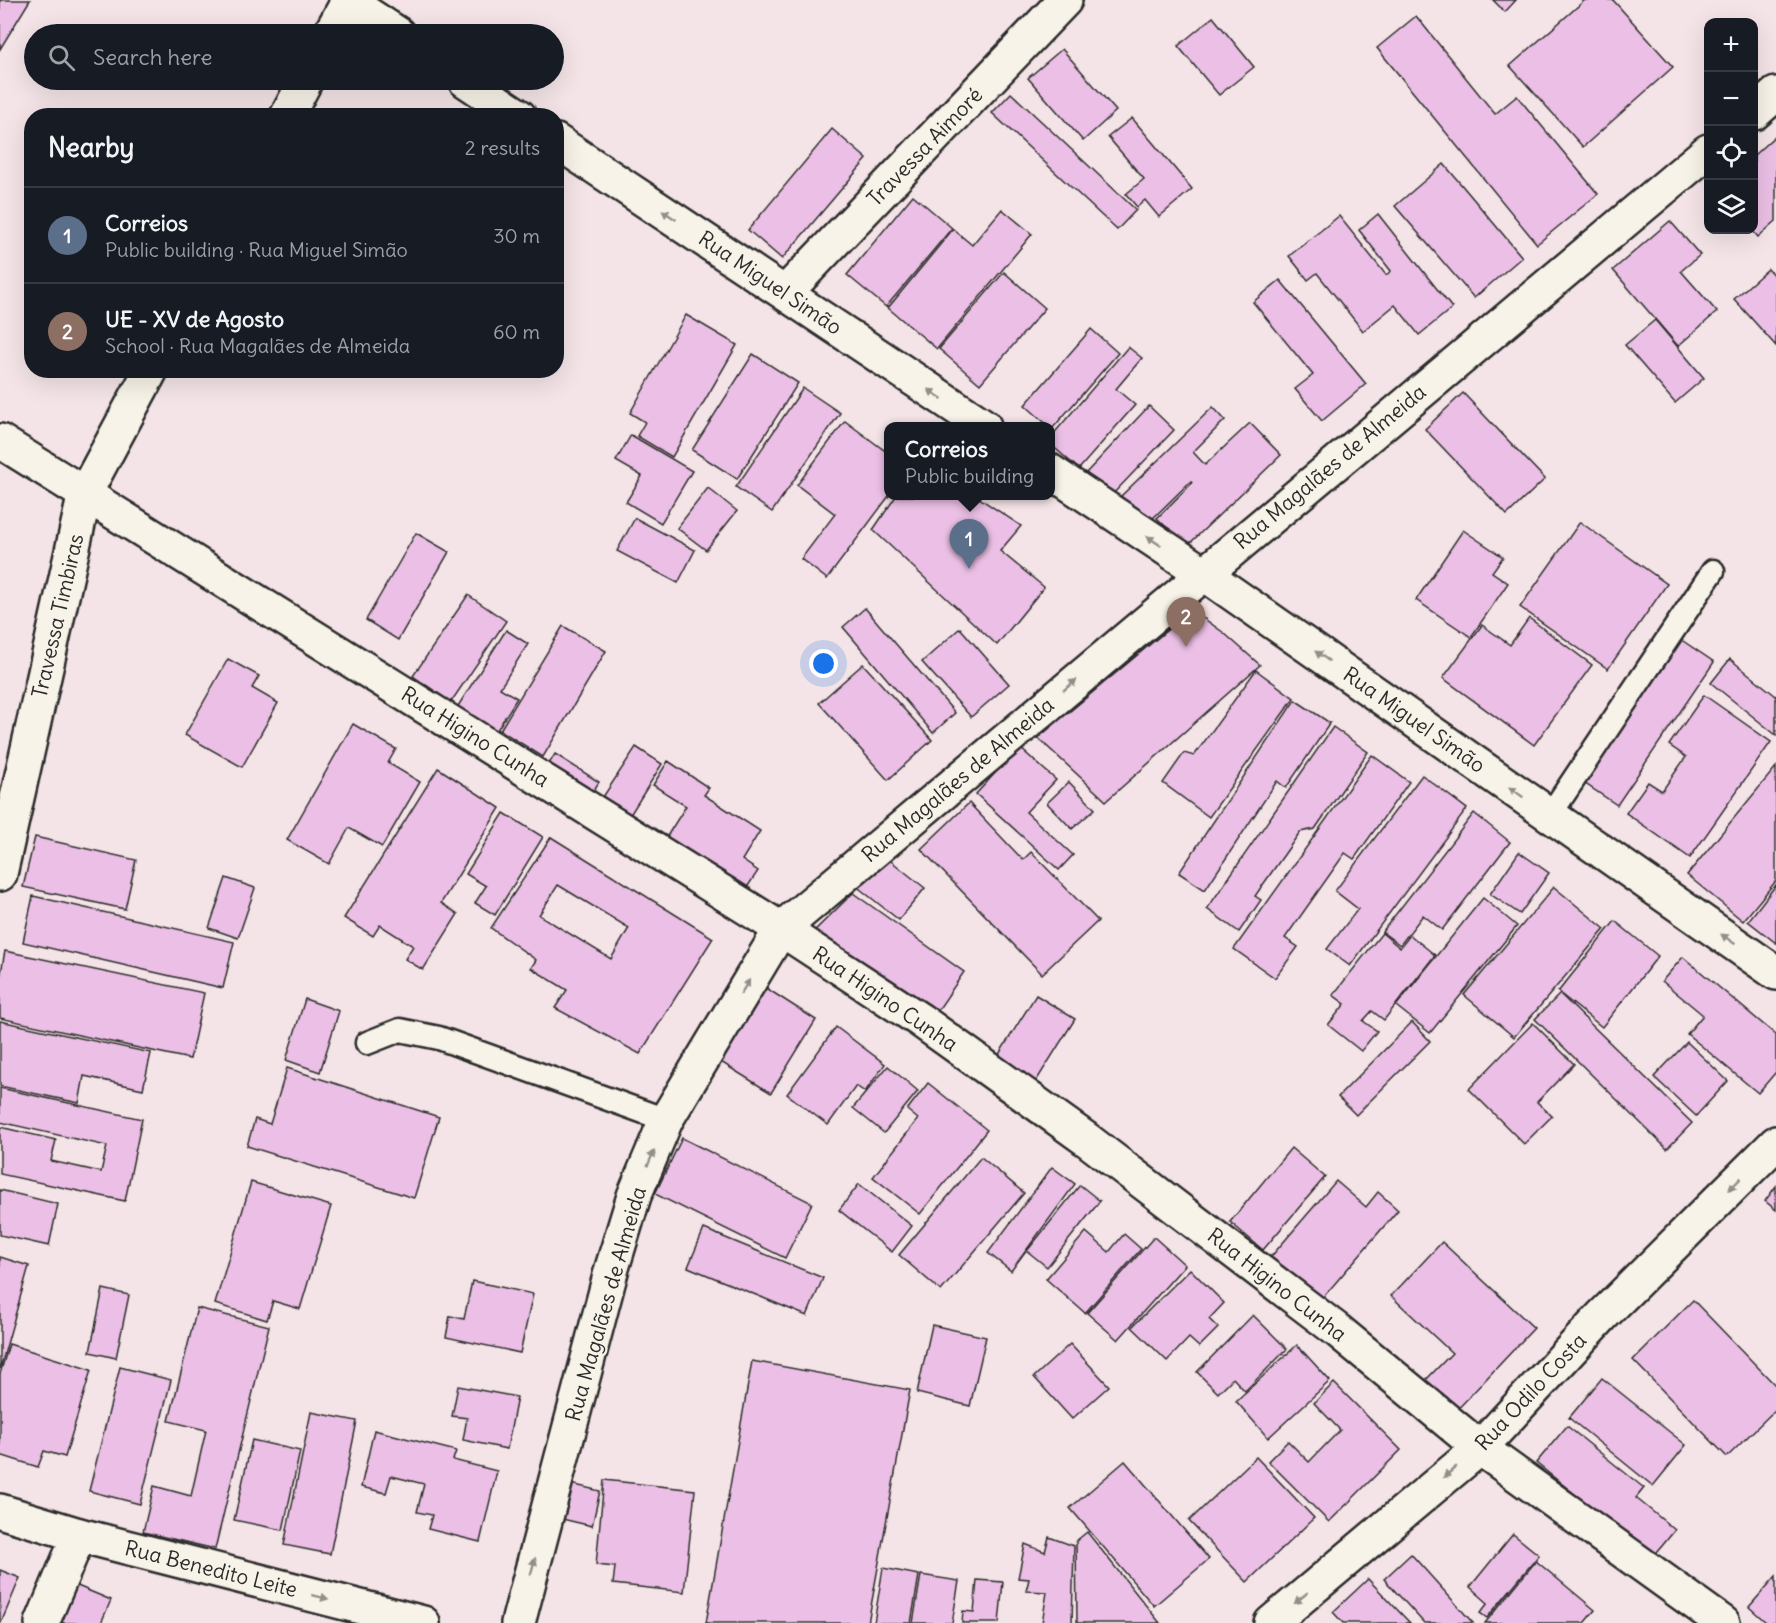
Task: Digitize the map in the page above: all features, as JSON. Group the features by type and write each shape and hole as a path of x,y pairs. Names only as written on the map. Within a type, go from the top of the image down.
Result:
{"street":[{"path":"335,24 348,0 383,24"},
{"name":"Travessa Aimoré","path":"785,293 1065,0"},
{"path":"291,108 301,90"},
{"path":"480,90 507,108"},
{"path":"1758,110 1776,94"},
{"name":"Rua Miguel Simão","path":"564,146 978,422"},
{"name":"Rua Magalães de Almeida","path":"518,1623 612,1268 634,1196 666,1120 781,929 1704,154"},
{"name":"Travessa Timbiras","path":"0,874 85,492 146,378"},
{"name":"Rua Higino Cunha","path":"0,441 781,929 920,1020 1086,1139 1337,1330 1480,1448 1723,1623"},
{"name":"Rua Miguel Simão","path":"1055,474 1203,573 1776,973"},
{"name":"Rua Odilo Costa","path":"1271,1623 1480,1448 1602,1316 1776,1143"},
{"name":"Rua Benedito Leite","path":"0,1511 79,1535 423,1623"},
{"path":"42,1623 79,1535"}],"lane":[{"path":"1550,815 1713,571"},
{"path":"368,1043 400,1030 439,1038 666,1120"}],"building":[{"path":"0,0 30,0 0,49"},
{"path":"1493,0 1516,0 1505,12"},
{"path":"1585,0 1613,0 1673,67 1583,147 1510,66"},
{"path":"1416,16 1495,114 1517,96 1598,194 1537,244 1377,48"},
{"path":"1213,17 1254,67 1219,95 1178,46"},
{"path":"1062,49 1116,111 1083,141 1028,78"},
{"path":"1011,93 1136,210 1117,230 992,113"},
{"path":"1132,118 1192,189 1159,217 1145,200 1137,207 1126,194 1144,179 1108,137"},
{"path":"832,129 867,159 782,259 748,230"},
{"path":"1776,135 1776,221 1758,237 1755,234 1758,234 1758,151"},
{"path":"1444,164 1522,257 1474,298 1395,206"},
{"path":"913,195 952,228 886,307 847,275"},
{"path":"1002,209 1032,234 937,349 888,308 953,229 972,245"},
{"path":"1378,214 1452,308 1419,335 1395,305 1363,331 1317,273 1308,280 1289,256 1339,216 1386,275 1391,271 1359,230"},
{"path":"1670,221 1700,255 1681,271 1717,312 1678,346 1613,270"},
{"path":"1768,269 1776,278 1776,346 1734,299"},
{"path":"1004,272 1045,308 980,384 939,349"},
{"path":"1280,280 1366,384 1322,421 1295,389 1313,375 1253,302"},
{"path":"686,315 737,345 672,457 637,436 645,422 630,413"},
{"path":"1655,320 1704,378 1675,403 1625,345"},
{"path":"1091,329 1118,353 1055,426 1055,422 1044,422 1025,405"},
{"path":"1128,347 1142,358 1116,389 1135,405 1079,469 1055,448 1055,432"},
{"path":"753,354 798,383 737,479 692,450"},
{"path":"803,388 840,413 772,512 736,487"},
{"path":"1463,393 1545,479 1507,515 1425,429"},
{"path":"1149,406 1174,430 1111,496 1086,473"},
{"path":"1213,407 1225,420 1193,452 1205,465 1250,423 1281,455 1186,547 1157,518 1192,483 1191,481 1148,523 1121,496"},
{"path":"845,421 884,450 884,500 886,500 827,579 801,559 835,514 797,485"},
{"path":"631,435 692,471 661,523 626,502 642,476 616,461"},
{"path":"708,488 737,511 706,550 677,528"},
{"path":"893,500 982,500 1021,526 1000,551 1044,587 997,645 873,530"},
{"path":"635,518 695,550 678,583 617,551"},
{"path":"1580,522 1667,584 1608,669 1520,607"},
{"path":"1463,530 1503,557 1492,572 1508,583 1471,637 1416,600"},
{"path":"416,533 449,552 398,640 366,620"},
{"path":"468,595 506,621 451,702 413,676"},
{"path":"865,608 955,713 933,733 843,627"},
{"path":"1183,617 1203,618 1224,633 1260,665 1106,801 1038,738"},
{"path":"1529,618 1592,665 1534,745 1443,678 1482,625 1510,645"},
{"path":"563,626 606,651 543,757 500,730"},
{"path":"960,628 1009,684 971,717 922,662"},
{"path":"506,630 528,644 500,688 517,698 492,738 453,714"},
{"path":"1680,639 1714,662 1617,805 1584,783"},
{"path":"228,659 259,676 252,688 278,703 242,767 185,735"},
{"path":"1730,659 1776,696 1776,735 1711,683"},
{"path":"863,664 932,740 888,780 819,703"},
{"path":"1256,670 1294,698 1209,817 1163,783 1184,753 1194,756"},
{"path":"1704,695 1771,742 1690,858 1626,813 1648,782 1662,791 1686,757 1669,745"},
{"path":"1295,700 1330,723 1286,788 1277,781 1205,890 1179,873"},
{"path":"353,724 396,749 388,763 420,782 382,847 349,828 329,864 287,840"},
{"path":"1333,727 1368,752 1315,829 1300,832 1255,896 1261,900 1239,932 1207,909"},
{"path":"636,747 662,764 625,823 597,806"},
{"path":"1019,747 1056,780 1026,812 1073,855 1059,870 976,794"},
{"path":"555,754 599,782 586,802 543,774"},
{"path":"1372,755 1409,782 1354,859 1345,853 1285,938 1298,947 1275,978 1234,949"},
{"path":"668,761 709,788 704,795 760,831 742,860 758,871 742,895 662,844 686,806 653,785"},
{"path":"1776,767 1776,881 1743,921 1687,875"},
{"path":"438,768 500,808 441,903 458,914 423,970 405,959 413,946 380,925 373,936 344,918"},
{"path":"1422,775 1467,809 1350,966 1327,949 1358,909 1335,891"},
{"path":"1069,782 1095,809 1072,829 1047,803"},
{"path":"969,803 1023,860 1031,852 1098,921 1042,974 921,849"},
{"path":"504,813 543,837 495,915 475,903 486,886 466,874"},
{"path":"1474,813 1510,842 1442,930 1423,915 1400,945 1382,932"},
{"path":"35,837 136,860 125,909 23,887"},
{"path":"551,837 713,938 640,1054 555,1008 567,990 531,968 536,960 491,928","holes":["558,885 629,928 611,959 539,915"]},
{"path":"1519,852 1549,873 1520,914 1490,894"},
{"path":"881,853 925,888 899,920 855,885"},
{"path":"226,878 255,888 238,938 209,928"},
{"path":"1776,885 1776,943 1748,921"},
{"path":"1554,887 1605,929 1514,1037 1464,995"},
{"path":"853,893 964,972 930,1022 806,939"},
{"path":"33,896 234,942 223,988 23,942"},
{"path":"1483,898 1517,926 1430,1033 1396,1006"},
{"path":"1615,921 1658,956 1602,1027 1558,992"},
{"path":"1382,933 1400,948 1410,935 1435,955 1384,1020 1372,1011 1363,1021 1377,1031 1361,1051 1328,1025 1345,1004 1333,995"},
{"path":"5,951 204,993 190,1059 0,1018 0,978"},
{"path":"1683,957 1776,1035 1776,1072 1758,1093 1687,1034 1703,1015 1662,981"},
{"path":"763,986 816,1020 771,1093 716,1059"},
{"path":"1560,994 1692,1123 1667,1149 1535,1019"},
{"path":"1036,995 1075,1019 1035,1083 996,1059"},
{"path":"305,999 339,1011 320,1072 286,1060"},
{"path":"0,1021 151,1053 143,1089 84,1076 79,1103 0,1086"},
{"path":"1412,1022 1430,1041 1356,1115 1338,1097"},
{"path":"1533,1023 1574,1064 1537,1102 1552,1116 1524,1144 1469,1089"},
{"path":"836,1027 885,1064 865,1092 856,1086 828,1125 787,1094"},
{"path":"1687,1042 1728,1081 1696,1116 1654,1077"},
{"path":"888,1066 918,1091 884,1133 853,1108"},
{"path":"287,1068 439,1117 414,1198 247,1146 255,1119 270,1124"},
{"path":"928,1083 987,1130 920,1214 873,1177 918,1119 907,1110"},
{"path":"0,1088 142,1119 125,1201 0,1174 0,1127 56,1140 51,1161 101,1172 107,1146 0,1122"},
{"path":"682,1138 812,1203 785,1258 655,1194"},
{"path":"1291,1148 1325,1177 1263,1250 1230,1222"},
{"path":"981,1157 1024,1193 941,1291 899,1255"},
{"path":"1052,1167 1075,1184 1011,1271 988,1253"},
{"path":"1336,1181 1366,1207 1378,1192 1398,1210 1313,1309 1263,1266"},
{"path":"251,1182 331,1206 300,1309 273,1301 267,1320 215,1304"},
{"path":"859,1184 912,1226 892,1252 839,1210"},
{"path":"1080,1185 1100,1201 1047,1267 1027,1251"},
{"path":"1776,1186 1776,1210 1765,1201"},
{"path":"0,1190 58,1204 49,1246 0,1235"},
{"path":"704,1229 823,1278 807,1316 688,1267"},
{"path":"1086,1232 1109,1252 1124,1234 1141,1249 1085,1313 1046,1279"},
{"path":"1154,1237 1185,1265 1118,1340 1087,1313"},
{"path":"1442,1242 1534,1328 1454,1413 1423,1383 1452,1353 1391,1296"},
{"path":"0,1257 29,1266 0,1369"},
{"path":"1190,1269 1224,1303 1209,1319 1218,1328 1199,1347 1189,1338 1167,1361 1132,1327"},
{"path":"472,1281 533,1294 520,1353 446,1337 450,1316 464,1319"},
{"path":"103,1289 129,1295 116,1358 90,1352"},
{"path":"1693,1300 1776,1386 1776,1409 1727,1457 1633,1360"},
{"path":"197,1308 269,1326 215,1549 143,1532 154,1486 191,1496 206,1430 169,1421"},
{"path":"1253,1315 1287,1349 1245,1391 1233,1378 1218,1393 1197,1372"},
{"path":"932,1325 986,1337 970,1406 917,1393"},
{"path":"9,1344 91,1370 65,1457 44,1451 38,1467 0,1455 0,1374"},
{"path":"1070,1344 1109,1386 1072,1419 1034,1377"},
{"path":"1297,1345 1330,1381 1268,1438 1236,1401"},
{"path":"752,1361 910,1390 868,1623 706,1623"},
{"path":"120,1367 171,1380 140,1504 89,1491"},
{"path":"1602,1378 1686,1445 1653,1486 1569,1418"},
{"path":"1334,1383 1401,1450 1329,1522 1268,1461 1288,1441 1309,1462 1340,1430 1314,1403"},
{"path":"458,1386 517,1397 507,1449 463,1440 467,1418 452,1416"},
{"path":"311,1412 357,1421 330,1554 284,1545"},
{"path":"1567,1426 1644,1488 1636,1498 1675,1530 1653,1557 1536,1463"},
{"path":"374,1430 456,1451 453,1460 497,1471 480,1542 428,1529 432,1515 417,1512 424,1484 391,1476 386,1493 361,1487"},
{"path":"252,1440 300,1451 283,1530 234,1520"},
{"path":"1256,1457 1314,1518 1247,1582 1189,1521"},
{"path":"1125,1461 1209,1559 1154,1606 1070,1508"},
{"path":"604,1480 695,1490 684,1592 613,1584 615,1567 596,1565"},
{"path":"567,1483 600,1491 592,1526 558,1518"},
{"path":"1087,1532 1160,1623 1077,1623 1076,1541"},
{"path":"1513,1534 1539,1555 1487,1618 1480,1613 1488,1603 1470,1587"},
{"path":"1049,1537 1074,1546 1072,1623 1042,1623 1047,1592 1026,1591 1029,1579 1018,1578 1025,1544 1045,1552"},
{"path":"1411,1554 1473,1623 1424,1623 1384,1579"},
{"path":"1536,1561 1595,1610 1584,1623 1485,1623"},
{"path":"883,1568 919,1575 911,1623 874,1623"},
{"path":"0,1570 20,1578 1,1623 0,1623"},
{"path":"921,1575 959,1581 952,1623 913,1623"},
{"path":"1776,1576 1776,1623 1767,1623 1749,1607"},
{"path":"1368,1579 1410,1623 1343,1623 1333,1612"},
{"path":"63,1580 111,1600 101,1623 45,1623"},
{"path":"977,1580 1003,1582 999,1623 962,1623 963,1611 974,1612"}],"place":[{"name":"Correios","path":"969,569"},
{"name":"UE - XV de Agosto","path":"1186,647"}]}
